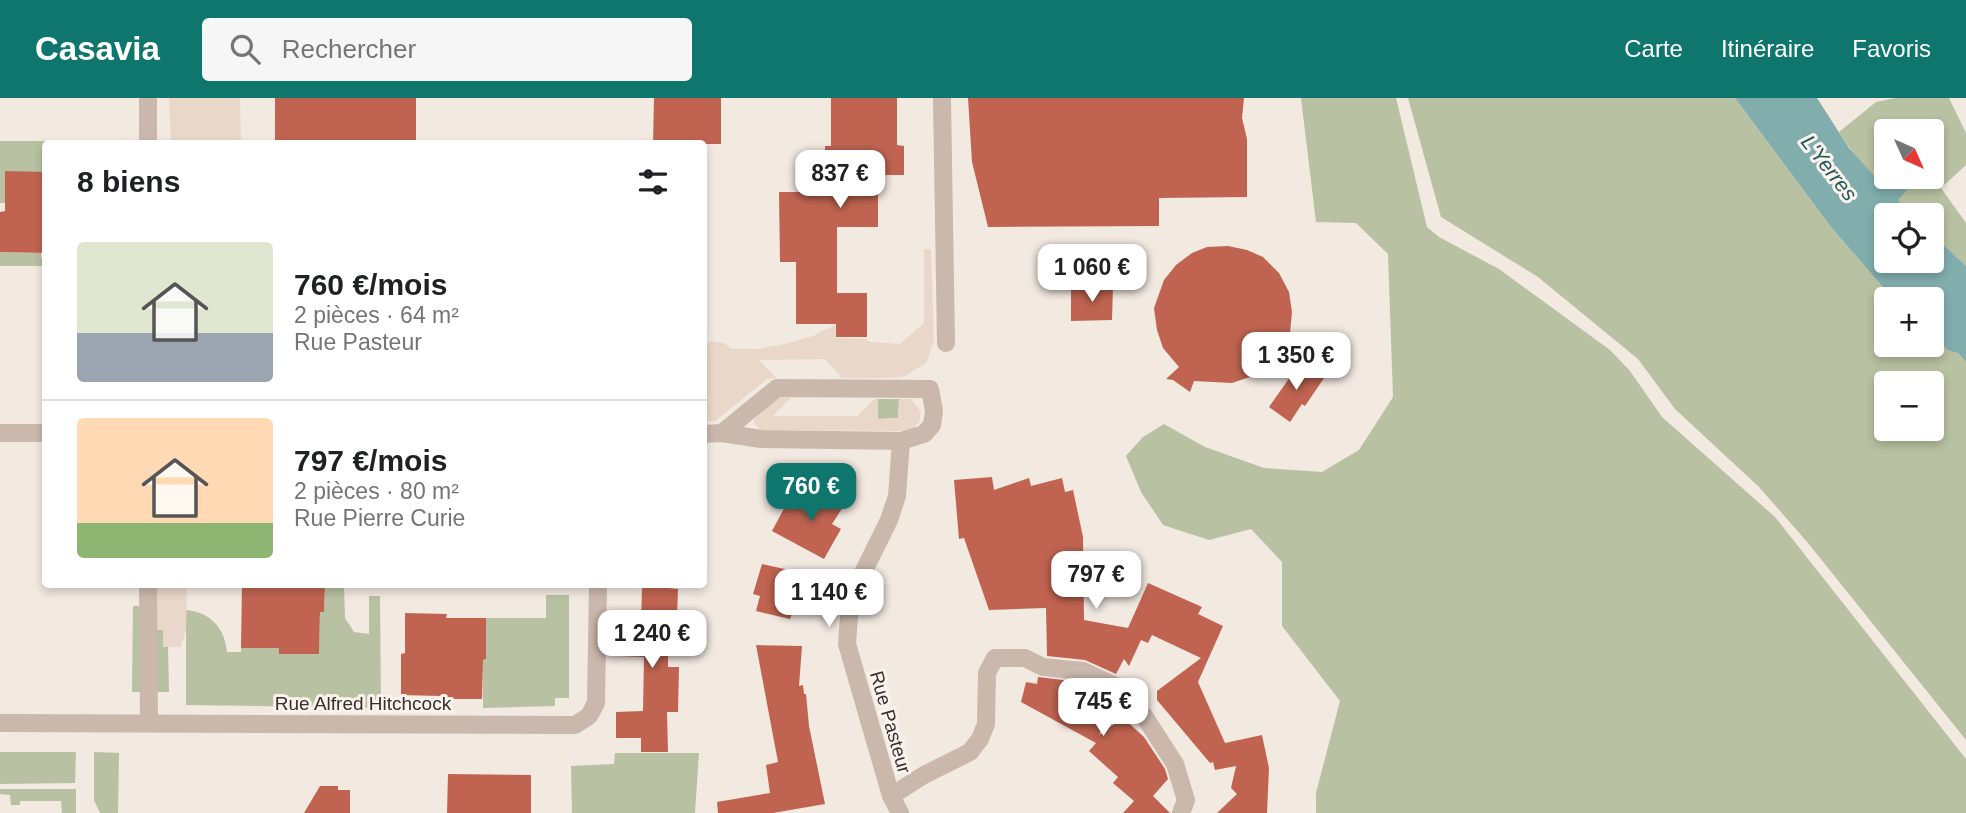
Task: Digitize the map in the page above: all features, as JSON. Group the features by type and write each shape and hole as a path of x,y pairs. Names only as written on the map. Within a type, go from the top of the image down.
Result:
{"street":[{"path":"148,98 148,140"},
{"path":"942,98 946,343"},
{"path":"777,388 930,388 934,411 932,425 924,434 901,442 761,439 713,434 777,388"},
{"path":"0,433 42,433"},
{"name":"Rue Pasteur","path":"900,813 891,796 847,644 854,591 889,520 897,496 901,442"},
{"path":"148,588 149,722"},
{"name":"Rue Alfred Hitchcock","path":"0,723 578,724 589,716 596,703 598,588"},
{"path":"891,796 970,752 980,739 986,724 988,673 995,657 1025,658 1043,667 1083,671 1115,686 1144,716 1175,764 1186,800 1181,813"}],"green space":[{"path":"1301,98 1396,98 1427,227 1439,237 1499,269 1610,350 1630,371 1662,417 1775,517 1966,759 1966,813 1316,813 1316,793 1340,701 1282,626 1282,562 1251,529 1209,540 1163,525 1141,492 1126,456 1143,437 1164,424 1205,447 1264,468 1322,472 1359,450 1393,397 1388,254 1356,223 1316,222"},
{"path":"1408,98 1735,98 1831,227 1883,287 1874,287 1874,357 1944,357 1944,347 1958,353 1966,362 1966,740 1808,543 1759,487 1675,409 1638,359 1538,277 1441,217"},
{"path":"1896,98 1949,98 1966,133 1966,165 1944,185 1944,119 1874,119 1874,177 1839,132 1876,102"},
{"path":"0,141 42,141 42,172 5,172 5,203 0,203"},
{"path":"1898,189 1942,189 1966,223 1966,266 1944,245 1944,203 1899,203 1897,200 1904,192"},
{"path":"0,252 41,253 42,266 0,266"},
{"path":"878,399 899,399 898,418 878,419"},
{"path":"325,588 344,588 345,618 354,632 369,634 369,596 380,596 381,708 186,705 186,610 202,614 215,623 226,643 227,652 241,652 241,648 279,648 319,654 320,612 324,612"},
{"path":"546,595 569,595 569,698 555,698 555,706 483,708 486,618 546,618"},
{"path":"133,606 140,606 140,692 132,692"},
{"path":"163,629 163,646 168,646 169,692 157,692 156,630"},
{"path":"0,752 76,752 75,783 0,784"},
{"path":"94,752 119,753 118,813 100,813 94,800"},
{"path":"615,753 699,753 695,813 572,813 571,766 614,764"},
{"path":"0,789 76,789 76,813 62,813 61,801 20,801 20,805 11,805 10,795 0,794"}],"shaded area":[{"path":"169,98 240,98 241,140 171,140"},
{"path":"924,249 931,249 934,341 926,363 905,376 842,378 825,359 759,360 777,378 767,379 715,421 707,421 707,344 711,341 724,343 732,349 757,349 813,336 835,325 836,338 900,344 924,323"},
{"path":"777,398 791,398 773,416 857,416 874,399 878,399 878,419 898,418 899,399 911,399 921,412 919,422 907,431 761,430 754,423 754,419"},
{"path":"156,588 187,588 186,629 181,647 163,647 163,630 156,630"}],"water":[{"name":"L'Yerres","path":"1735,98 1817,98 1849,148 1874,176 1874,189 1908,189 1898,200 1900,203 1874,203 1874,273 1944,273 1944,245 1966,266 1966,362 1958,353 1944,347 1944,287 1883,287 1831,227"}],"building":[{"path":"275,98 416,98 416,140 275,140"},
{"path":"654,98 721,98 721,144 707,144 707,140 653,140"},
{"path":"831,98 897,98 897,145 904,146 904,175 878,175 878,227 837,227 837,293 867,293 867,337 836,337 836,324 796,324 796,262 780,262 779,192 826,192 825,146 831,146"},
{"path":"968,98 1244,98 1242,118 1247,139 1247,197 1159,198 1159,226 988,227 972,162"},
{"path":"5,171 42,172 42,253 0,252 0,212 5,211"},
{"path":"1228,246 1263,257 1279,273 1289,292 1292,312 1290,333 1282,351 1297,361 1232,383 1194,381 1190,392 1173,380 1166,379 1179,367 1163,348 1154,308 1164,280 1176,265 1192,253 1207,247"},
{"path":"1071,287 1113,287 1112,320 1071,321"},
{"path":"1300,363 1324,378 1290,422 1269,407"},
{"path":"992,477 994,490 1029,478 1031,486 1062,478 1065,492 1073,490 1083,537 1084,620 1128,628 1148,583 1202,607 1198,614 1223,626 1198,682 1225,743 1262,735 1269,768 1267,813 1217,813 1237,794 1231,788 1236,766 1215,770 1213,762 1210,763 1157,700 1157,691 1201,658 1152,635 1148,643 1141,640 1129,666 1124,659 1116,674 1085,660 1047,656 1046,608 989,610 964,538 959,539 954,480"},
{"path":"811,486 845,504 832,524 841,529 824,559 772,531 787,503 798,509"},
{"path":"762,564 807,574 790,619 756,611 760,596 753,594"},
{"path":"242,588 325,588 324,612 320,612 319,654 279,654 279,648 241,648"},
{"path":"642,588 678,589 677,617 668,617 668,667 679,667 678,712 667,712 668,752 641,752 641,738 616,738 616,712 643,711 644,657 618,656 618,628 641,629"},
{"path":"405,613 447,614 446,618 486,618 482,699 401,695"},
{"path":"756,645 802,646 799,686 803,685 806,694 809,726 825,804 773,813 718,813 717,802 770,793 766,765 778,762"},
{"path":"1038,677 1080,682 1105,694 1101,702 1111,708 1099,735 1123,718 1144,737 1165,769 1168,779 1153,796 1170,813 1123,813 1134,801 1113,783 1118,777 1089,751 1096,743 1021,702 1026,682 1037,684"},
{"path":"448,774 531,775 531,813 447,813"},
{"path":"320,786 338,786 338,790 350,790 350,813 304,813"}]}
